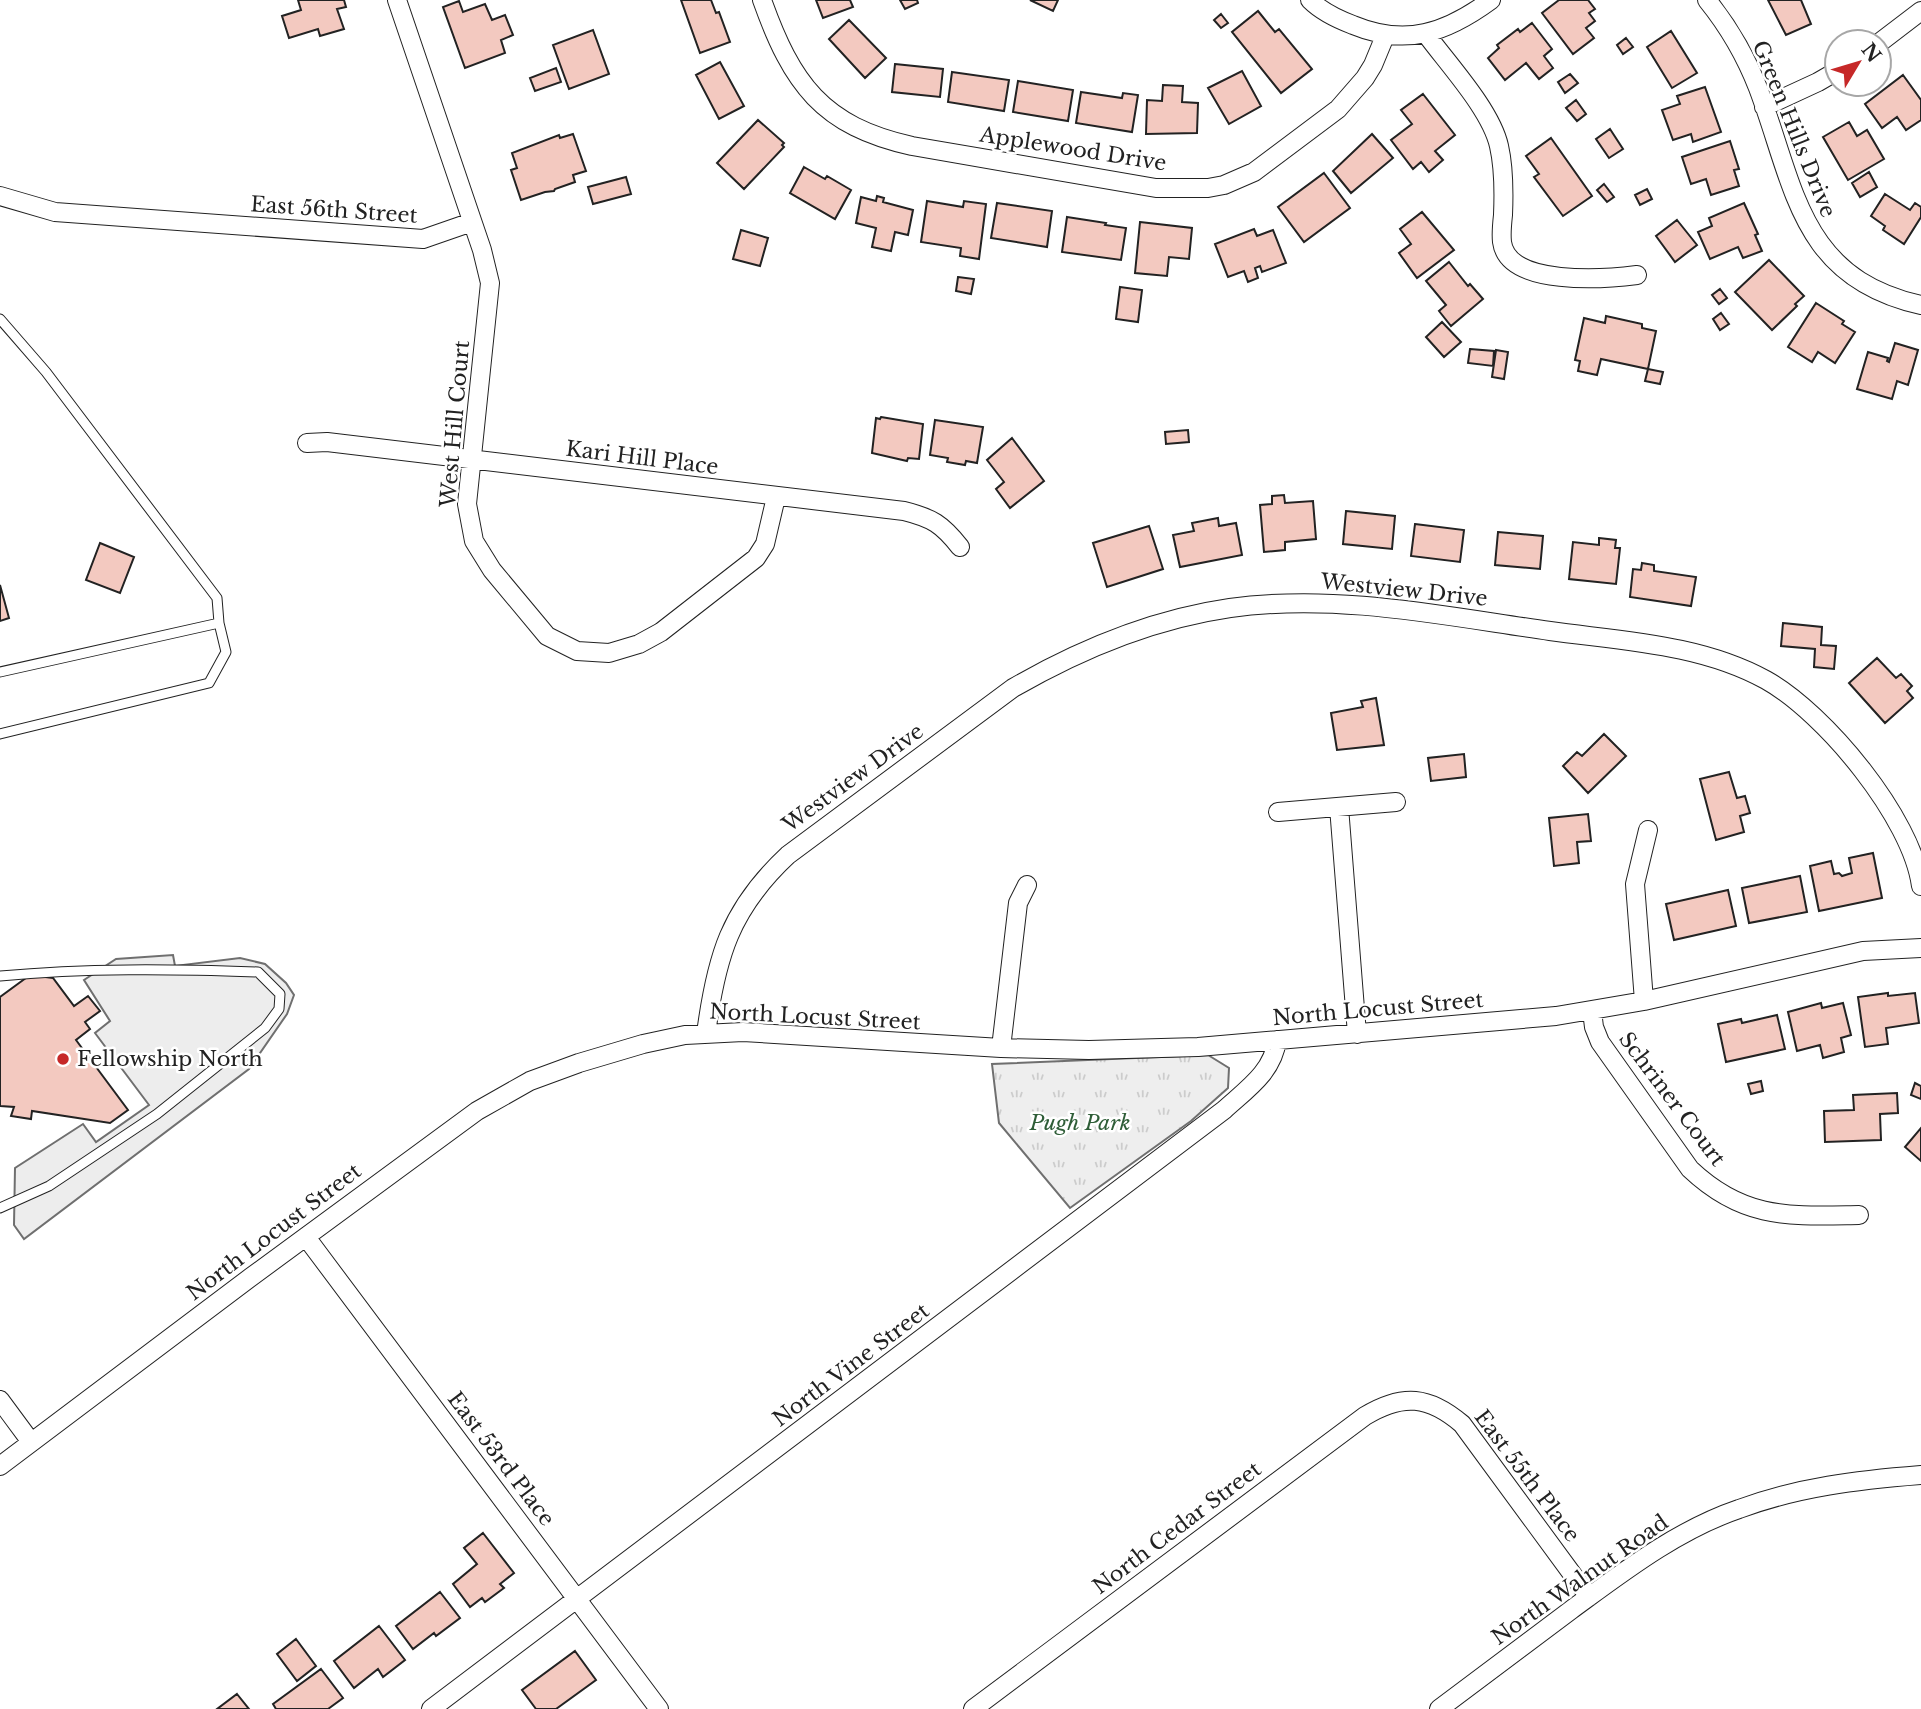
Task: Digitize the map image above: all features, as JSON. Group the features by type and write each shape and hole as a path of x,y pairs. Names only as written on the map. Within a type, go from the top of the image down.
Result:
{"street":[{"path":"397,0 472,222"},
{"name":"Applewood Drive","path":"762,0 785,59 793,72 834,114 858,129 885,140 912,146 1157,188 1208,188 1224,185 1254,172 1349,99 1373,65 1385,36"},
{"path":"1310,0 1337,19 1385,36 1426,34 1473,13 1491,0"},
{"name":"Green Hills Drive","path":"1707,0 1740,50 1764,107 1798,208 1812,233 1842,268 1867,285 1884,294 1921,305"},
{"path":"1893,32 1921,11"},
{"path":"1426,34 1480,107 1499,144 1503,179 1502,243 1507,255 1520,266 1555,276 1606,279 1637,275"},
{"path":"1764,107 1823,79"},
{"name":"East 56th Street","path":"0,196 55,212 423,239 472,222"},
{"name":"West Hill Court","path":"472,222 490,283 467,505 474,541 492,570 547,636 577,651 609,653 639,644 661,632 756,558 765,544 776,497"},
{"name":"Kari Hill Place","path":"307,443 327,442 904,511 938,523 960,547"},
{"name":"Westview Drive","path":"705,1034 712,988 727,936 744,905 767,874 788,855 1013,688 1039,673 1112,640 1170,621 1229,608 1292,602 1367,604 1684,650 1735,666 1766,680 1800,703 1851,757 1902,827 1916,861 1921,886"},
{"path":"1278,812 1396,802"},
{"path":"1339,807 1357,1034"},
{"path":"1647,830 1634,884 1644,1001 1863,951 1921,948"},
{"path":"1001,1048 1017,903 1027,886"},
{"name":"North Locust Street","path":"0,1466 477,1111 530,1081 643,1044 685,1035 743,1032 1001,1048 1089,1050 1198,1046 1556,1016 1644,1001"},
{"name":"Schriner Court","path":"1592,1011 1600,1042 1690,1169 1708,1185 1737,1203 1760,1210 1796,1216 1859,1215"},
{"name":"North Vine Street","path":"430,1709 1224,1110 1260,1078 1273,1060 1277,1040"},
{"name":"East 53rd Place","path":"306,1237 659,1709"},
{"path":"0,1400 31,1443"},
{"name":"East 55th Place","path":"1415,1400 1447,1410 1462,1424 1589,1597"},
{"name":"North Cedar Street","path":"973,1709 1365,1416 1381,1406 1415,1400"},
{"name":"North Walnut Road","path":"1439,1709 1643,1558 1686,1532 1736,1509 1816,1486 1921,1475"}],"lane":[{"path":"0,319 46,372 218,598 219,623 226,652 209,684 0,734"},
{"path":"0,672 219,623"},
{"path":"0,976 150,968 258,972 280,994 279,1009 265,1028 157,1114 49,1186 0,1208"}],"green space":[{"name":"Pugh Park","path":"1208,1055 1229,1068 1228,1088 1191,1121 1070,1208 999,1123 992,1064"}],"shaded area":[{"path":"173,955 175,966 240,958 265,964 286,983 294,995 287,1014 249,1069 24,1239 14,1225 15,1168 83,1124 96,1142 149,1105 95,1033 110,1021 84,980 116,959"}],"building":[{"path":"298,0 344,0 346,7 337,9 344,29 320,36 318,29 289,38 282,16 301,10"},
{"path":"681,0 711,0 716,13 719,12 730,42 700,53"},
{"path":"816,0 850,0 853,7 823,18"},
{"path":"900,0 917,0 918,3 905,9"},
{"path":"1030,0 1058,0 1053,11"},
{"path":"1559,0 1588,0 1595,9 1589,13 1595,21 1586,28 1594,38 1573,54 1542,13"},
{"path":"1768,0 1801,0 1811,24 1786,35"},
{"path":"459,1 463,12 485,4 492,20 505,15 513,35 501,40 505,53 465,68 443,7"},
{"path":"1258,11 1275,32 1279,29 1312,69 1281,93 1232,32"},
{"path":"1221,14 1228,23 1221,28 1214,20"},
{"path":"849,20 886,58 865,78 829,39"},
{"path":"1532,23 1552,49 1544,56 1553,68 1539,79 1526,63 1505,80 1488,58 1499,48 1497,45 1518,29 1520,32"},
{"path":"593,30 609,74 569,89 553,45"},
{"path":"1671,31 1697,73 1672,88 1647,47"},
{"path":"1626,38 1633,47 1623,54 1617,45"},
{"path":"720,62 744,106 719,119 696,75"},
{"path":"895,64 943,69 940,97 892,92"},
{"path":"556,68 561,82 535,91 530,78"},
{"path":"1242,71 1261,106 1229,124 1208,88"},
{"path":"952,72 1009,80 1004,111 948,102"},
{"path":"1570,74 1578,83 1565,93 1558,82"},
{"path":"1903,75 1921,100 1921,120 1906,130 1897,117 1882,128 1865,104 1873,98 1893,98 1893,83"},
{"path":"1018,81 1073,90 1068,121 1013,112"},
{"path":"1163,85 1183,86 1182,102 1198,103 1197,133 1146,134 1147,100 1162,101"},
{"path":"1705,87 1721,132 1693,142 1691,134 1673,140 1662,110 1680,104 1677,96"},
{"path":"1081,92 1122,98 1123,93 1138,95 1132,132 1076,123"},
{"path":"1423,94 1455,135 1435,151 1443,160 1429,172 1421,162 1413,169 1391,140 1412,124 1401,110"},
{"path":"1576,100 1586,114 1577,121 1566,108"},
{"path":"758,120 784,143 784,147 744,189 717,163"},
{"path":"1849,122 1857,136 1867,130 1884,159 1848,180 1823,137"},
{"path":"1610,129 1623,149 1609,158 1596,139"},
{"path":"573,134 586,171 573,175 575,182 521,200 511,170 517,168 512,153 559,135 560,138"},
{"path":"1372,134 1393,158 1351,193 1333,171"},
{"path":"1551,138 1592,196 1563,216 1534,177 1539,174 1526,156"},
{"path":"1730,141 1739,169 1734,170 1739,186 1711,195 1706,179 1691,184 1682,157"},
{"path":"804,167 851,190 835,219 790,193"},
{"path":"1869,172 1877,187 1860,197 1852,183"},
{"path":"1324,173 1350,208 1304,242 1278,207"},
{"path":"626,177 631,194 593,204 588,187"},
{"path":"1604,184 1614,197 1607,202 1597,190"},
{"path":"1647,189 1652,199 1640,205 1635,195"},
{"path":"1885,194 1910,210 1915,203 1921,207 1921,217 1904,244 1883,230 1885,226 1871,216"},
{"path":"877,196 884,198 883,202 913,210 908,235 895,232 891,251 872,247 876,228 856,223 861,197 876,201"},
{"path":"927,201 963,207 964,201 986,204 979,259 960,256 961,248 921,242"},
{"path":"997,203 1052,211 1047,247 991,238"},
{"path":"1744,203 1758,234 1755,235 1762,251 1743,258 1738,247 1710,259 1698,232 1712,226 1709,218"},
{"path":"1422,212 1454,250 1417,278 1399,253 1411,244 1400,229"},
{"path":"1067,217 1126,228 1121,260 1062,252"},
{"path":"1677,220 1697,245 1675,262 1656,236"},
{"path":"1140,222 1192,228 1189,259 1169,257 1167,276 1135,273"},
{"path":"1254,229 1257,236 1273,230 1286,263 1262,272 1260,266 1255,268 1258,278 1248,282 1244,271 1228,277 1215,244"},
{"path":"741,230 768,238 760,266 733,259"},
{"path":"1769,260 1804,296 1772,330 1735,292"},
{"path":"1449,262 1468,286 1470,284 1483,299 1451,326 1439,311 1446,305 1426,281"},
{"path":"958,277 974,279 971,294 956,291"},
{"path":"1120,287 1142,290 1138,322 1116,319"},
{"path":"1720,289 1727,298 1719,304 1712,295"},
{"path":"1816,303 1844,321 1842,324 1855,332 1835,363 1818,352 1812,362 1788,347"},
{"path":"1721,313 1729,324 1720,330 1713,319"},
{"path":"1606,316 1642,324 1642,328 1656,331 1648,369 1601,359 1597,375 1578,371 1580,361 1575,360 1584,318 1605,323"},
{"path":"1442,322 1461,342 1444,357 1426,337"},
{"path":"1895,343 1918,350 1908,385 1897,381 1892,399 1857,389 1868,352 1888,358 1889,362"},
{"path":"1470,349 1494,351 1493,366 1468,363"},
{"path":"1496,350 1508,352 1504,379 1492,377"},
{"path":"1648,369 1663,372 1660,384 1645,381"},
{"path":"876,418 923,424 919,459 908,458 907,461 872,453"},
{"path":"935,420 983,427 977,463 966,461 965,465 947,462 948,458 930,455"},
{"path":"1188,430 1189,442 1166,444 1165,432"},
{"path":"1012,438 1044,481 1010,508 996,489 1004,482 987,460"},
{"path":"1284,495 1285,503 1313,501 1316,539 1285,542 1285,550 1264,552 1260,505 1272,504 1272,496"},
{"path":"1346,511 1395,516 1392,549 1343,544"},
{"path":"1218,518 1219,526 1236,523 1242,555 1180,567 1173,535 1194,531 1192,523"},
{"path":"1415,524 1464,530 1460,562 1411,556"},
{"path":"1149,526 1163,569 1107,587 1093,543"},
{"path":"1498,532 1543,536 1540,569 1495,565"},
{"path":"1599,538 1616,540 1615,548 1620,548 1616,584 1569,579 1573,542 1599,545"},
{"path":"100,543 134,557 120,593 86,580"},
{"path":"1642,563 1654,565 1654,571 1696,577 1691,606 1630,597 1633,569 1641,570"},
{"path":"0,585 9,618 0,621"},
{"path":"1783,623 1822,627 1821,645 1836,646 1834,669 1814,667 1815,649 1781,646"},
{"path":"1877,658 1896,678 1901,674 1912,686 1907,691 1913,698 1885,723 1849,683"},
{"path":"1376,698 1384,745 1337,750 1331,713 1363,707 1361,701"},
{"path":"1604,734 1626,756 1588,793 1563,766 1577,752 1582,756"},
{"path":"1464,754 1466,777 1431,781 1428,758"},
{"path":"1729,772 1737,798 1745,796 1750,813 1740,816 1744,832 1716,840 1700,779"},
{"path":"1588,814 1591,841 1577,842 1579,863 1554,866 1549,818"},
{"path":"1873,853 1882,898 1819,911 1810,866 1831,861 1834,874 1839,873 1842,876 1852,873 1849,858"},
{"path":"1800,876 1807,912 1749,923 1742,888"},
{"path":"1728,890 1736,926 1674,940 1666,904"},
{"path":"30,975 53,978 74,1006 88,996 100,1011 85,1022 90,1029 76,1040 128,1110 110,1123 32,1111 31,1119 11,1116 14,1107 0,1106 0,997"},
{"path":"1888,993 1888,996 1915,993 1919,1023 1886,1028 1888,1044 1865,1047 1858,997"},
{"path":"1821,1003 1822,1008 1843,1003 1851,1035 1841,1038 1844,1052 1823,1058 1820,1045 1797,1051 1788,1012"},
{"path":"1777,1015 1785,1049 1726,1062 1718,1024 1741,1019 1742,1023"},
{"path":"1761,1081 1763,1091 1751,1094 1748,1084"},
{"path":"1915,1083 1921,1086 1921,1099 1911,1095"},
{"path":"1897,1093 1898,1113 1880,1114 1881,1140 1825,1142 1824,1111 1854,1110 1853,1095"},
{"path":"1921,1128 1921,1161 1905,1147"},
{"path":"483,1533 514,1573 500,1584 504,1588 485,1602 482,1598 470,1607 453,1584 477,1564 464,1548"},
{"path":"440,1592 460,1618 413,1649 396,1626"},
{"path":"379,1626 405,1660 383,1677 378,1669 354,1688 334,1661"},
{"path":"296,1639 316,1666 297,1681 277,1654"},
{"path":"575,1651 596,1680 556,1709 536,1709 522,1690"},
{"path":"321,1669 343,1698 328,1709 276,1709 273,1704"},
{"path":"237,1694 249,1709 217,1709"}],"place":[{"name":"Fellowship North","path":"63,1059"}]}
